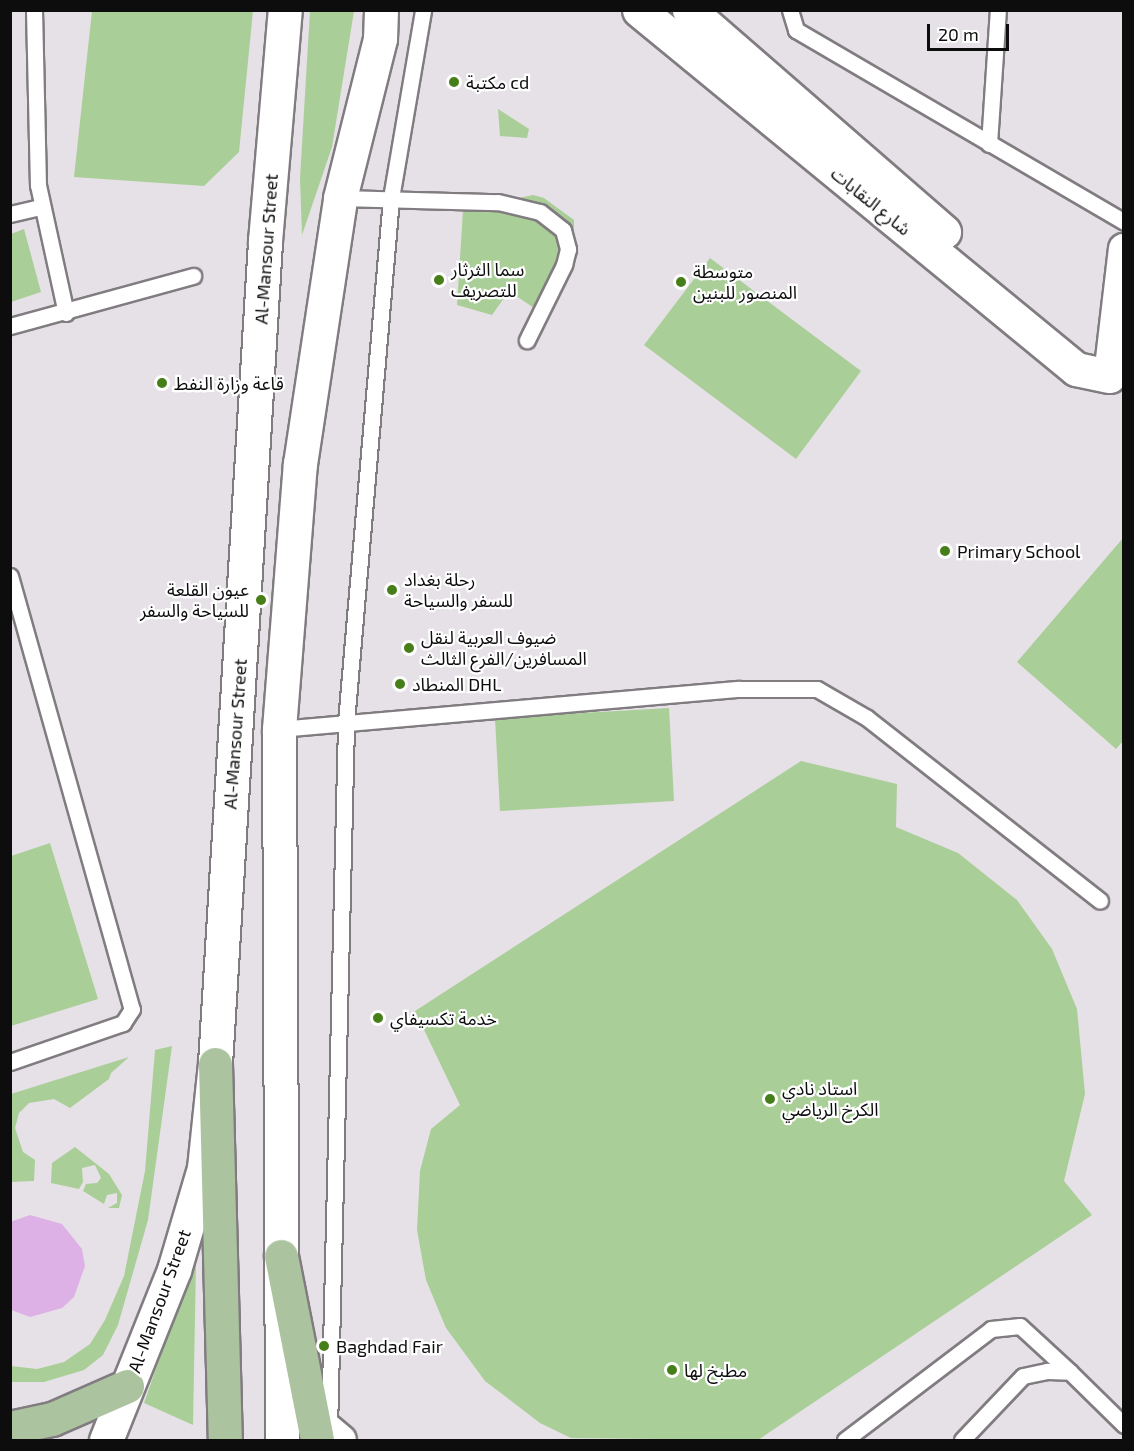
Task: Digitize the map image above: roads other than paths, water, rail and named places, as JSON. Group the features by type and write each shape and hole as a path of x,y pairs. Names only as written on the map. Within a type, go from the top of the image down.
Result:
{"main road":[{"name":"Al-Mansour Street","path":"106,1440 174,1270 204,1168 215,1064 265,242 285,10"},
{"name":"شارع النقابات","path":"639,10 1076,369 1116,382"},
{"name":"شارع النقابات","path":"689,10 1116,382"},
{"path":"282,1440 279,729 300,464 340,198 383,20"},
{"path":"215,1064 225,1440"},
{"path":"281,1256 325,1432"},
{"path":"10,1428 52,1419 127,1386"}],"street":[{"path":"1116,382 1124,249"}],"lane":[{"path":"34,10 34,112 41,207 66,312"},
{"path":"325,1432 346,722 392,198 423,10"},
{"path":"790,10 796,30 1124,222"},
{"path":"989,144 998,10"},
{"path":"340,198 498,202 540,212 563,230 568,249 564,265 527,340"},
{"path":"10,214 41,207"},
{"path":"10,326 193,276"},
{"path":"10,576 132,1009 123,1023 10,1062"},
{"path":"279,729 739,689 817,690 867,718 1100,901"},
{"path":"845,1440 991,1329 1020,1326 1124,1425"},
{"path":"962,1440 1023,1376 1070,1372"}],"place":[{"name":"مكتبة cd","path":"454,82"},
{"name":"سما الثرثار للتصريف","path":"439,280"},
{"name":"متوسطة المنصور للبنين","path":"681,282"},
{"name":"قاعة وزارة النفط","path":"162,383"},
{"name":"Primary School","path":"945,551"},
{"name":"رحلة بغداد للسفر والسياحة","path":"392,590"},
{"name":"عيون القلعة للسياحة والسفر","path":"261,600"},
{"name":"ضيوف العربية لنقل المسافرين/الفرع الثالث","path":"409,648"},
{"name":"المنطاد DHL","path":"400,684"},
{"name":"خدمة تكسيفاي","path":"378,1018"},
{"name":"استاد نادي الكرخ الرياضي","path":"770,1099"},
{"name":"Baghdad Fair","path":"324,1346"},
{"name":"مطبخ لها","path":"672,1370"}]}
